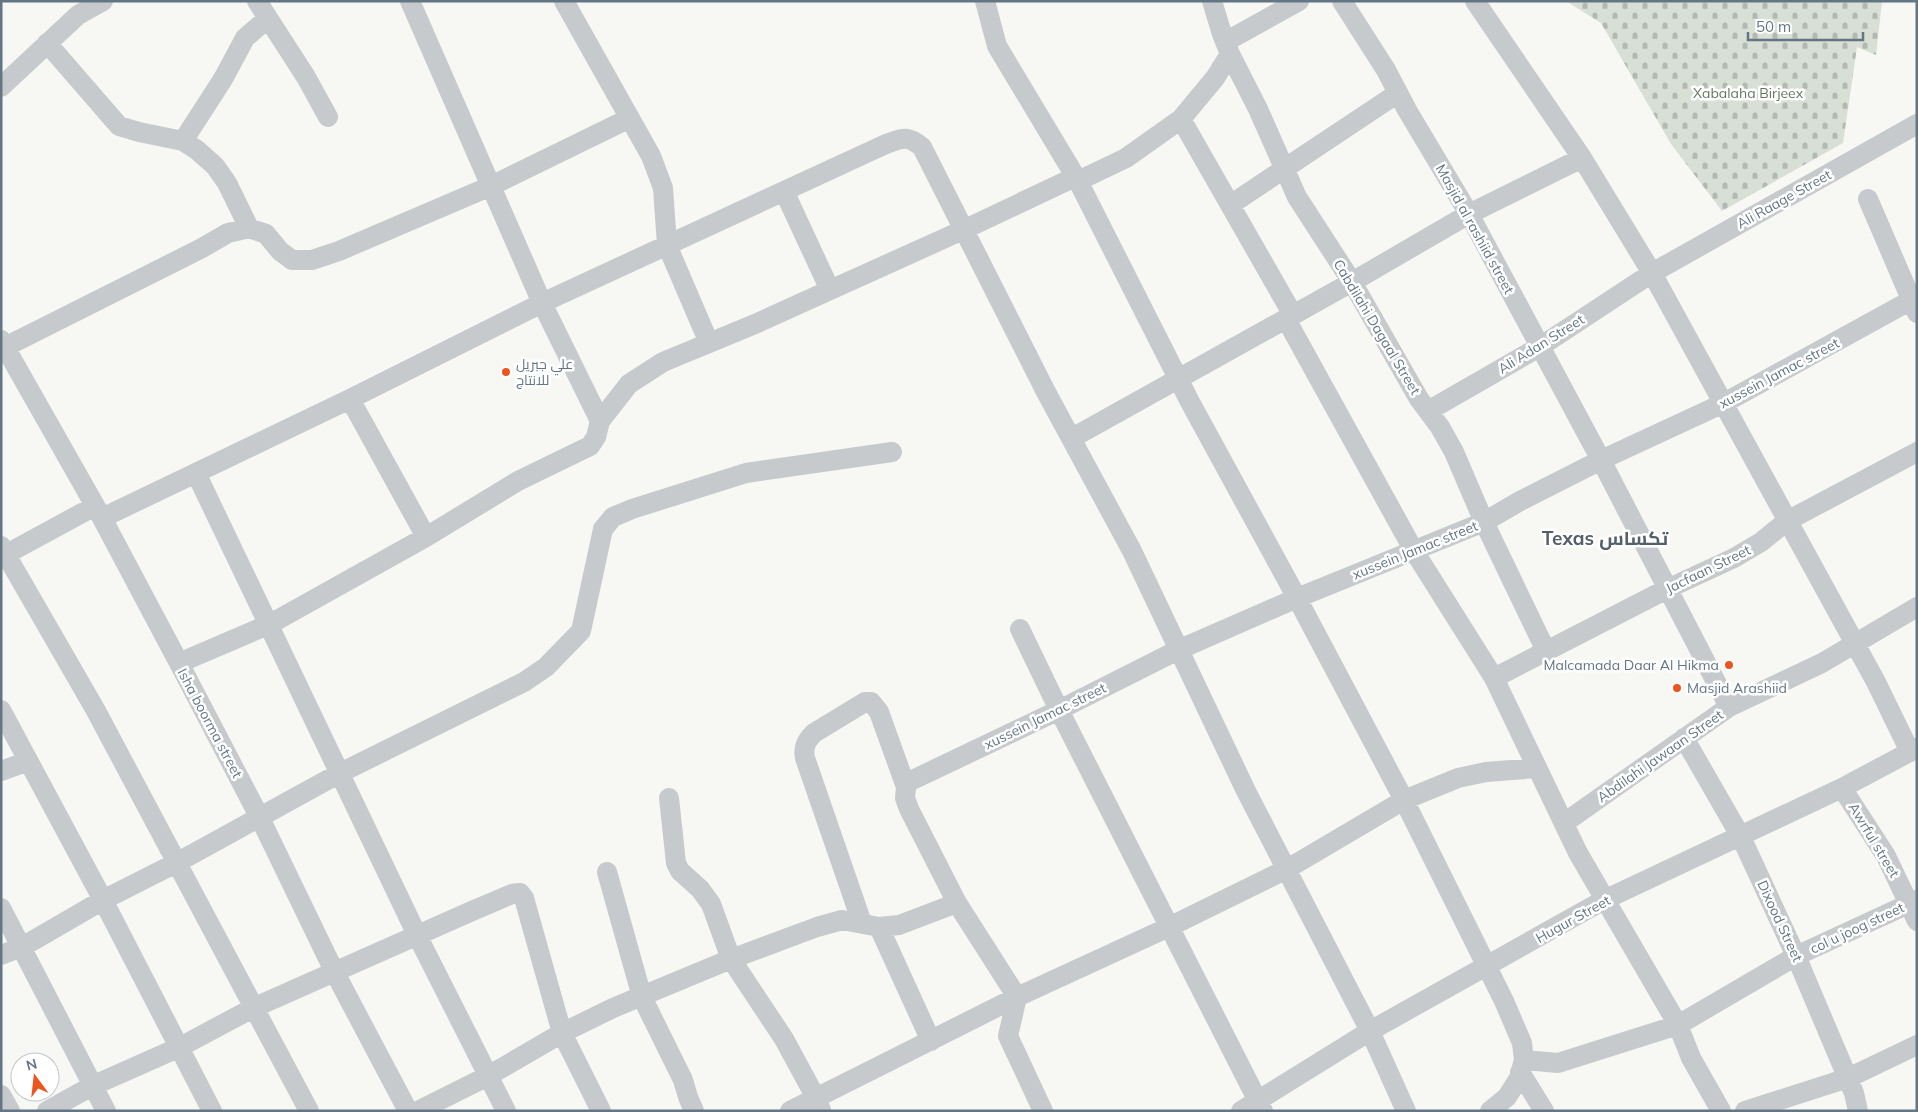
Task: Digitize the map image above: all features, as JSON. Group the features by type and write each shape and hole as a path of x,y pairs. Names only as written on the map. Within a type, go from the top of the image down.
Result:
{"street":[{"path":"1,86 78,15 103,1"},
{"path":"410,1 542,303 600,421"},
{"path":"564,1 651,156 663,188 666,245 709,343"},
{"path":"985,1 997,46 1077,179 1178,379 1404,800 1487,966 1522,1043 1522,1066 1508,1096 1490,1111"},
{"name":"Cabdilahi Dagaal Street","path":"1212,1 1227,48 1258,109 1297,197 1352,282 1420,399 1454,452 1484,522 1546,651"},
{"path":"179,664 270,624 426,537 518,481 590,446 596,437 600,421 629,384 663,362 1126,158 1181,119 1215,78 1227,48 1299,1"},
{"name":"Masjid al rashiid street","path":"1342,1 1375,52 1469,214 1541,346 1729,707"},
{"path":"1475,1 1582,158 1652,274 1913,750"},
{"path":"183,142 223,79 262,9 306,77 328,116"},
{"path":"47,43 119,126 183,142 197,150 215,166 227,183 249,228"},
{"path":"1230,205 1398,93"},
{"path":"2,346 202,248 228,233 249,228 266,234 280,251 292,260 312,260 339,251 491,186 630,118"},
{"path":"1181,119 1230,205 1414,551 1494,678 1564,823 1604,900 1678,1025 1691,1058 1721,1111"},
{"name":"Ali Raage Street","path":"1652,274 1917,124"},
{"path":"309,1111 95,709 3,552 196,473 542,303 784,191 904,138 913,140 922,147 1046,392 1132,552 1246,792 1370,1031 1406,1111"},
{"path":"1072,438 1290,317 1469,214 1582,158"},
{"path":"784,191 830,290"},
{"path":"1868,199 1915,304"},
{"name":"Ali Adan Street","path":"1428,411 1541,346 1652,274"},
{"name":"xussein Jamac street","path":"906,787 910,781 923,774 1059,710 1178,650 1297,598 1484,522 1520,501 1601,460 1724,403 1915,304"},
{"name":"Isha boorma street","path":"2,346 98,512 179,664 260,818 334,972 408,1111"},
{"path":"350,399 426,537"},
{"path":"1,955 22,946 102,900 178,862 340,773 517,686 546,667 581,631 603,529 613,517 632,509 746,473 892,452"},
{"name":"Jacfaan Street","path":"1494,678 1667,589 1734,558 1761,542 1787,521 1917,452"},
{"path":"196,473 418,935 506,1111"},
{"name":"Abdilahi Jawaan Street","path":"1564,823 1729,707 1799,675 1917,608"},
{"path":"1020,629 1059,710 1260,1105"},
{"path":"930,1041 870,925 805,758 804,750 807,740 814,733 865,702 871,702 880,712 906,787 906,798 909,808 957,903 1017,997 1008,1036 1043,1111"},
{"path":"1,710 212,1111"},
{"name":"Dixood Street","path":"1684,738 1741,837 1796,956 1848,1078 1858,1111"},
{"name":"Hugur Street","path":"1241,1111 1260,1105 1370,1031 1604,900 1842,788 1913,750"},
{"path":"1,771 28,762"},
{"path":"790,1111 819,1104 930,1041 1017,997 1169,928 1287,869 1404,800 1458,778 1486,772 1537,768"},
{"name":"Awrful street","path":"1842,788 1886,856 1914,908"},
{"path":"669,798 676,863 680,871 700,889 711,904 731,959 784,1039 819,1104"},
{"path":"607,872 642,997 683,1080 694,1111"},
{"path":"47,1111 92,1086 180,1047 253,1008 418,935 520,893 562,1033 601,1111"},
{"path":"418,1111 488,1076 562,1033 731,959 842,920 870,925 899,925 957,903"},
{"path":"1,908 106,1111"},
{"name":"col u joog street","path":"1522,1066 1558,1063 1678,1025 1796,956 1914,908"},
{"path":"1745,1111 1848,1078 1917,1045"},
{"path":"1522,1066 1544,1111"},
{"path":"1,1095 10,1111"}],"green space":[{"name":"Xabalaha Birjeex","path":"1566,1 1882,1 1876,55 1857,47 1843,143 1722,211 1671,144 1601,23"}],"place":[{"name":"علي جبريل للانتاج","path":"506,372"},
{"name":"Malcamada Daar Al Hikma","path":"1729,665"},
{"name":"Masjid Arashiid","path":"1677,688"}],"district":[{"name":"Texas تكساس","path":"1605,538"}]}
